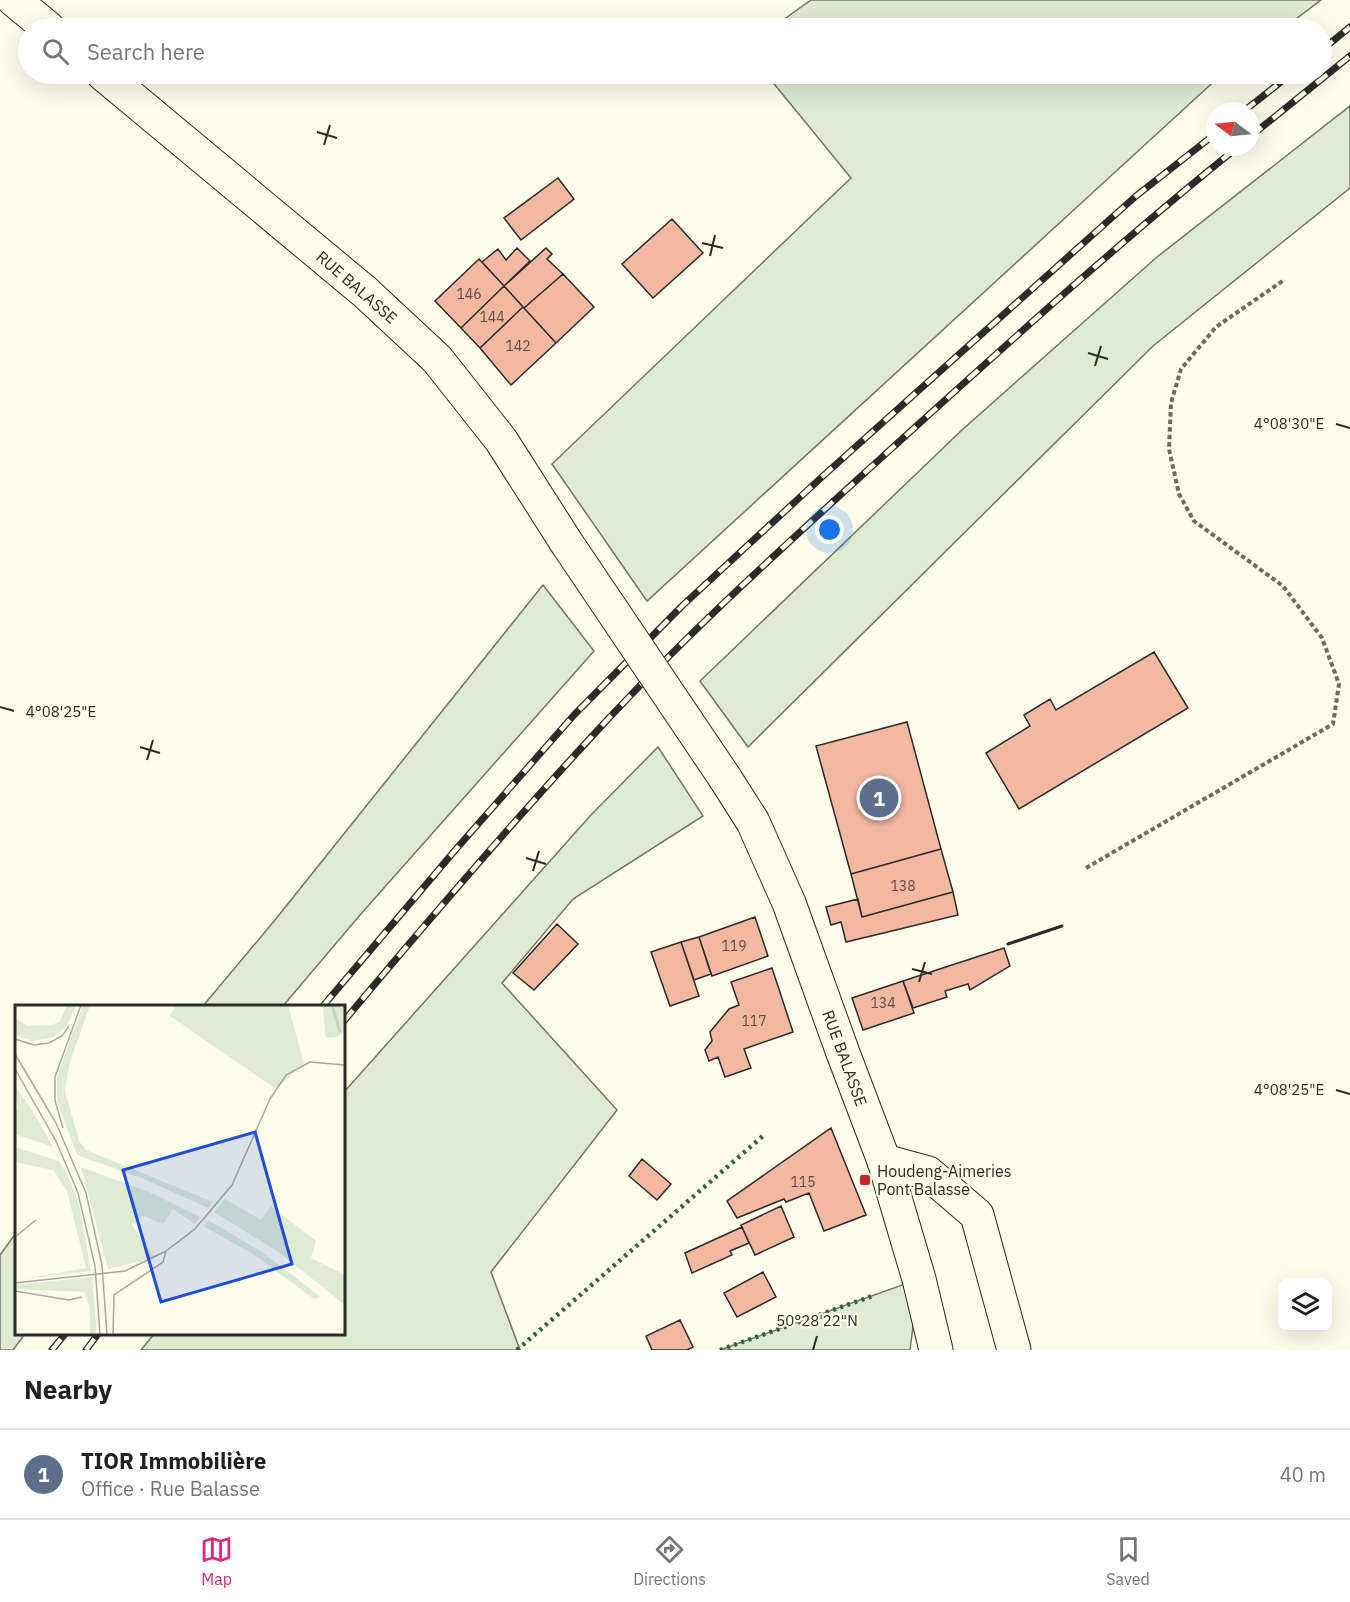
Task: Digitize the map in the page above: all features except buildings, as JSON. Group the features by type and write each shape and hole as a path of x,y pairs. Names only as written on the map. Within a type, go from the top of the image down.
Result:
{"street":[{"path":"14,0 36,18"},
{"name":"RUE BALASSE","path":"115,84 365,292 437,360 501,440 566,542 725,778 753,822 789,903 884,1161 919,1279 936,1350"},
{"path":"884,1161 928,1173 977,1215 1014,1350"}],"path":[{"path":"1086,868 1333,724 1339,684 1322,638 1283,585 1194,521 1179,494 1169,448 1171,403 1181,369 1216,327 1284,280"}],"green space":[{"path":"811,0 1321,0 1297,18 786,18"},
{"path":"774,84 1212,84 647,601 552,464 851,178"},
{"path":"1350,106 1350,188 1153,346 748,747 700,681 962,430 1157,257"},
{"path":"543,585 594,651 360,915 284,1005 204,1005 275,920"},
{"path":"658,747 703,816 573,899 502,983 617,1110 491,1272 520,1350 141,1350 153,1335 345,1335 345,1091 591,815"},
{"path":"15,1234 15,1335 24,1335 13,1350 0,1350 0,1255"},
{"path":"919,1279 910,1350 720,1350"}],"railway":[{"path":"1332,42 1350,27"},
{"path":"1332,71 1350,56"},
{"path":"1255,102 1278,84"},
{"path":"1260,129 1315,84"},
{"path":"324,1005 574,715 683,605 823,476 1136,196 1206,141"},
{"path":"345,1020 468,875 564,767 667,658 740,587 1019,333 1149,220 1227,156"},
{"path":"52,1350 64,1335"},
{"path":"86,1350 97,1335"}],"hedge":[{"path":"517,1350 764,1135"},
{"path":"720,1350 875,1295"}],"wall":[{"path":"1008,944 1062,926"}],"place":[{"name":"TIOR Immobilière","path":"879,798"},
{"name":"Houdeng-Aimeries Pont Balasse","path":"865,1180"}]}
